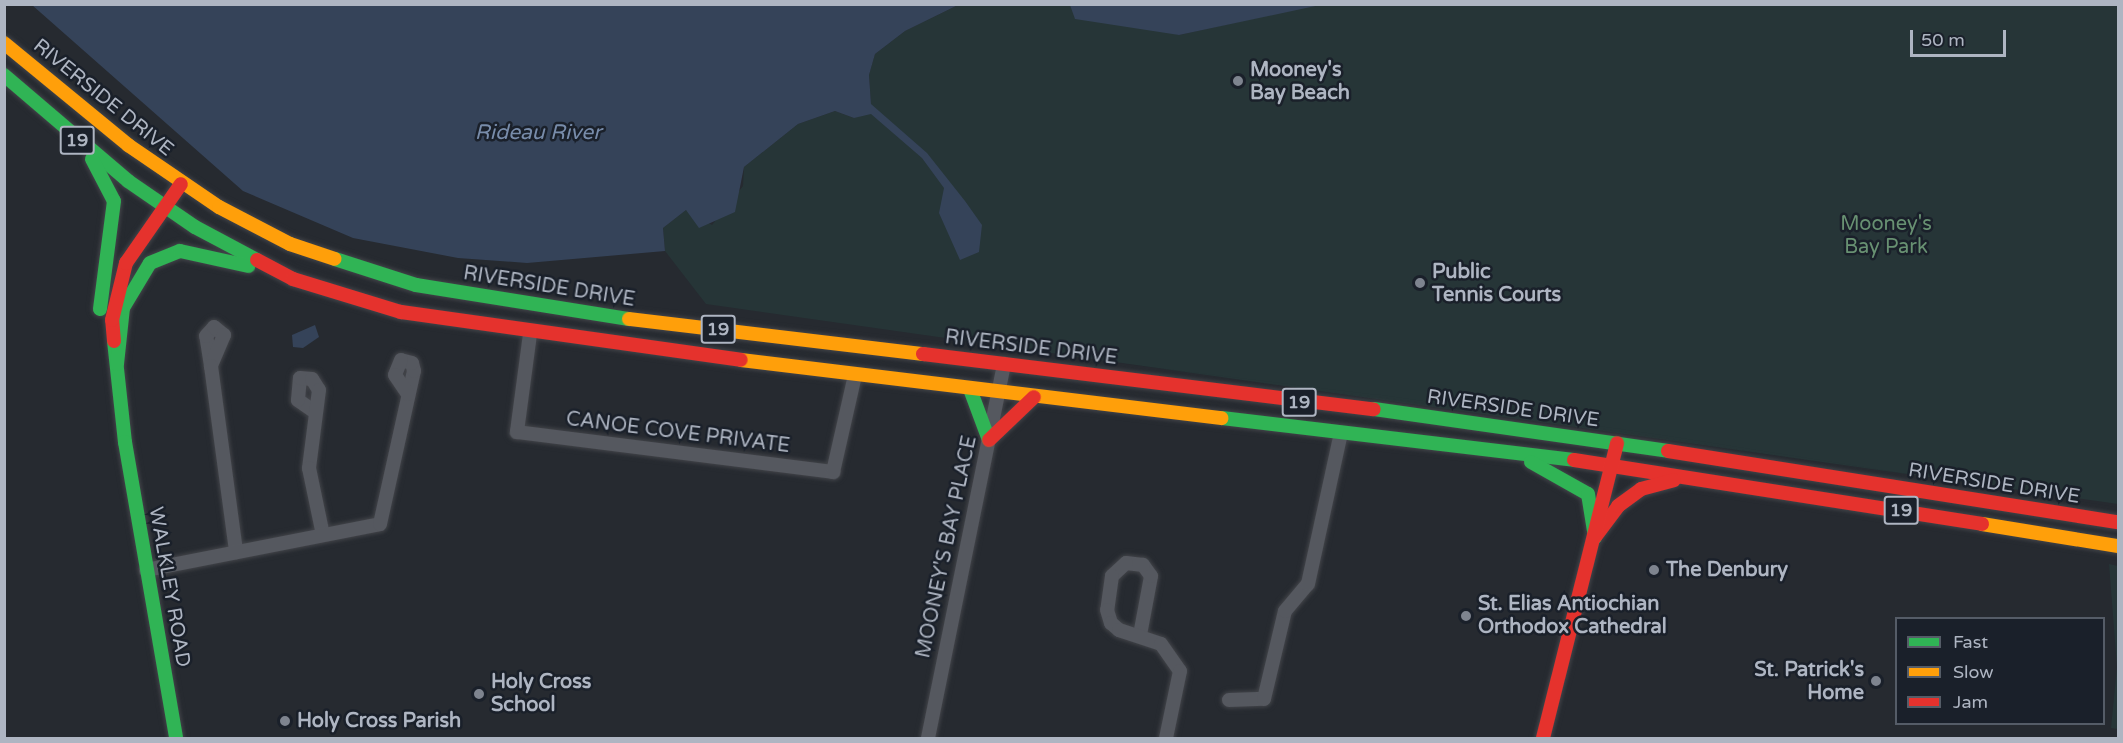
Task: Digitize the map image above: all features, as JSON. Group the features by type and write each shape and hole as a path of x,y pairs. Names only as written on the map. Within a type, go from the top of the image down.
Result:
{"main road":[{"name":"RIVERSIDE DRIVE","path":"4,43 176,180 290,244 416,285 584,313 1004,364 1617,443 2118,522"},
{"name":"RIVERSIDE DRIVE","path":"4,75 82,144 159,204 293,279 401,312 530,334 1034,398 1612,465 2118,546"},
{"path":"82,144 114,201 100,309"},
{"name":"WALKLEY ROAD","path":"125,442 111,405 100,309 117,255 176,180"},
{"name":"WALKLEY ROAD","path":"159,204 132,252 118,284 112,320 125,442 176,738"},
{"path":"117,364 125,302 134,282 156,259 180,251 201,253 293,279"},
{"path":"970,389 989,441 1034,398"},
{"path":"1543,738 1617,443"},
{"path":"1514,454 1576,483 1588,494 1595,537"},
{"path":"1595,537 1618,506 1641,489 1683,478"}],"street":[{"name":"CANOE COVE PRIVATE","path":"530,334 518,432 833,472 855,375"},
{"name":"MOONEY'S BAY PLACE","path":"928,738 1004,364"},
{"path":"211,366 236,552"},
{"path":"146,570 380,524 408,394"},
{"path":"315,412 309,468 323,536"},
{"path":"1229,700 1264,699 1285,610 1308,584 1341,433"},
{"path":"1140,635 1151,576 1143,565 1126,563 1112,576 1107,610 1114,627 1140,635 1169,649 1180,671 1166,738"}],"green space":[{"name":"Mooney's Bay Park","path":"1320,4 2118,5 2118,504 706,304 665,251 663,228 686,210 712,225 743,186 744,167 798,124 835,111 854,118 871,104 869,75 875,54 905,31 958,5 1070,5 1179,35"},
{"path":"2109,564 2118,566 2118,729 2111,728 2117,667"}],"water":[{"name":"Rideau River","path":"32,5 958,5 905,31 875,54 869,75 871,104 927,153 965,201 982,225 979,252 960,260 939,213 944,188 922,158 871,114 854,118 835,111 798,124 744,167 735,212 699,228 686,210 663,228 665,251 527,263 458,258 353,238 243,191"},
{"path":"1070,5 1320,5 1179,35 1075,19"},
{"path":"315,325 319,337 303,348 293,347 292,335"}],"traffic: fast":[{"path":"4,75 128,181 195,227 257,260"},
{"path":"92,159 114,201 100,309"},
{"path":"117,364 123,308 150,263 180,251 248,266"},
{"path":"335,259 416,285 629,319"},
{"path":"114,341 125,442 176,738"},
{"path":"970,389 989,440"},
{"path":"1374,409 1668,451"},
{"path":"1222,418 1574,460"},
{"path":"1531,462 1588,494 1595,537"}],"traffic: slow":[{"path":"4,43 128,145 219,207 290,244 335,259"},
{"path":"629,319 923,354"},
{"path":"741,360 1222,418"},
{"path":"1982,524 2118,546"}],"traffic: jam":[{"path":"114,341 112,320 126,263 181,184"},
{"path":"257,260 293,279 401,312 741,360"},
{"path":"923,354 1374,409"},
{"path":"989,440 1034,397"},
{"path":"1543,738 1617,443"},
{"path":"1668,451 2118,522"},
{"path":"1574,460 1982,524"},
{"path":"1595,537 1618,506 1641,489 1674,480"}],"place":[{"name":"Mooney's Bay Beach","path":"1238,81"},
{"name":"Public Tennis Courts","path":"1420,283"},
{"name":"The Denbury","path":"1654,570"},
{"name":"St. Elias Antiochian Orthodox Cathedral","path":"1466,616"},
{"name":"St. Patrick's Home","path":"1876,681"},
{"name":"Holy Cross School","path":"479,694"},
{"name":"Holy Cross Parish","path":"285,721"}]}
